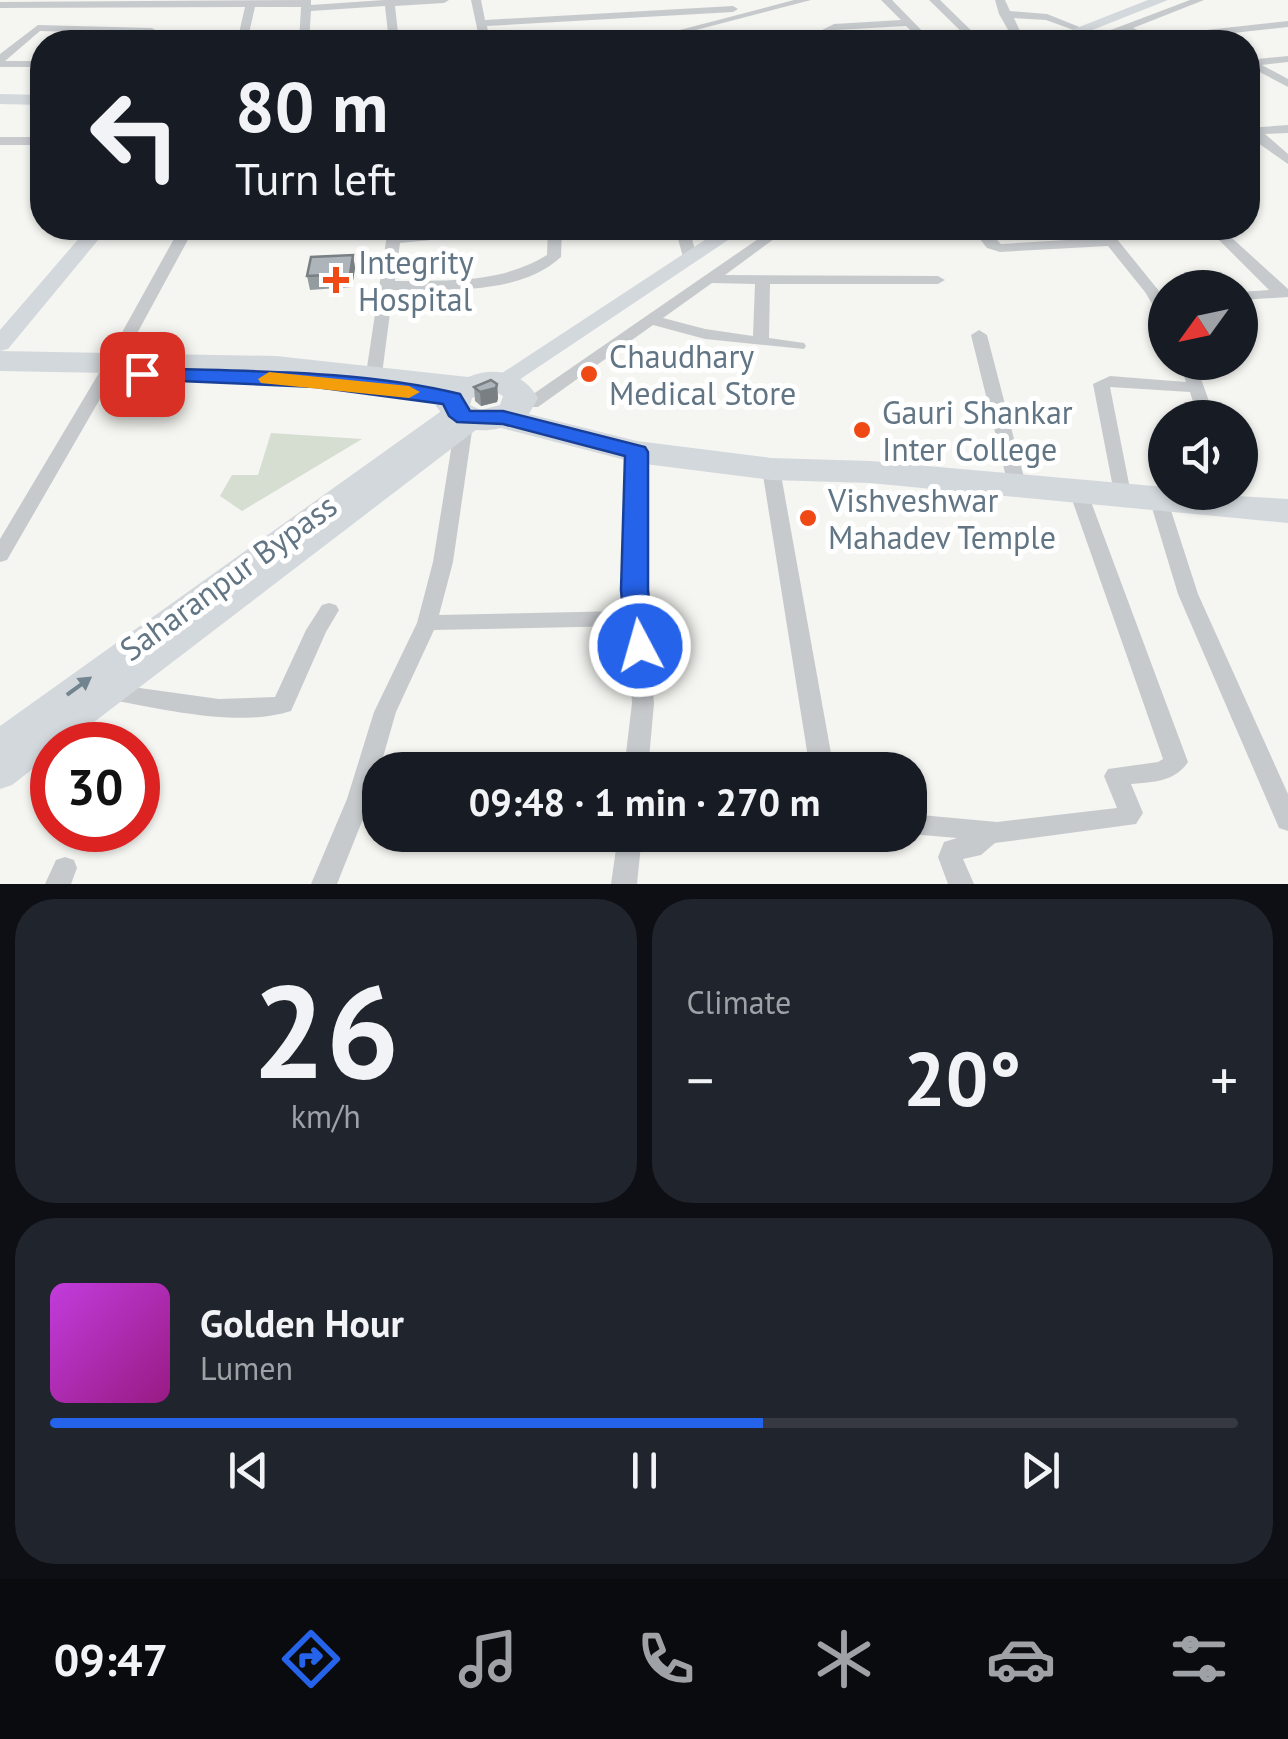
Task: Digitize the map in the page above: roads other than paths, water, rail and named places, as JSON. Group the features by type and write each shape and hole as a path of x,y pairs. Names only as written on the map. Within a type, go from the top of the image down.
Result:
{"highway":[{"path":"0,361 316,380 486,405 612,432 774,454 870,472"},
{"path":"0,371 261,366 374,374 637,452 772,469 870,472 1148,496"},
{"path":"1258,505 1288,511"}],"street":[{"path":"0,2 252,5 444,0"},
{"path":"476,0 482,30"},
{"path":"481,23 733,9 806,0"},
{"path":"886,0 915,30"},
{"path":"934,0 965,30"},
{"path":"1000,0 1013,30"},
{"path":"1041,0 1047,17"},
{"path":"1096,30 1161,0"},
{"path":"1109,30 1200,0"},
{"path":"390,1 393,30"},
{"path":"153,30 174,3"},
{"path":"305,30 306,4"},
{"path":"245,30 252,5"},
{"path":"673,30 733,9"},
{"path":"1004,14 1047,17 1072,30"},
{"path":"827,30 908,23"},
{"path":"1229,30 1288,24"},
{"path":"1122,27 1130,30"},
{"path":"33,30 118,30"},
{"path":"0,62 30,33"},
{"path":"1260,62 1288,59"},
{"path":"0,62 30,63"},
{"path":"1260,69 1288,84"},
{"path":"0,100 30,100"},
{"path":"1260,131 1288,129"},
{"path":"1260,137 1288,160"},
{"path":"0,141 30,141"},
{"path":"0,344 88,240"},
{"path":"4,544 110,368 180,240"},
{"path":"374,374 393,240"},
{"path":"386,286 487,282 519,276 554,257 555,240"},
{"path":"685,240 690,257"},
{"path":"0,775 486,405 717,240"},
{"path":"324,884 359,799 385,712 427,623 486,405 651,320 765,240"},
{"path":"988,240 1000,248 1114,241 1148,286"},
{"path":"1227,240 1285,293"},
{"path":"710,279 938,280"},
{"path":"761,341 763,279"},
{"path":"1258,295 1285,293"},
{"path":"651,320 705,334 798,346"},
{"path":"979,335 1017,485"},
{"path":"1193,380 1200,400"},
{"path":"1196,388 1101,384 1140,496 1188,594 1288,821"},
{"name":"Saharanpur Bypass","path":"0,743 486,405"},
{"path":"637,452 643,703 638,752"},
{"path":"772,469 819,752"},
{"path":"961,884 950,857 953,849 972,848 984,835 1128,817 1131,813 1116,776 1164,770 1176,762 1078,490"},
{"path":"111,692 167,701 283,706 316,630 330,610"},
{"path":"427,623 638,618"},
{"path":"927,825 1006,832"},
{"path":"624,884 628,852"}],"place":[{"name":"Integrity Hospital","path":"336,280"},
{"name":"Chaudhary Medical Store","path":"589,374"},
{"name":"Gauri Shankar Inter College","path":"862,430"},
{"name":"Vishveshwar Mahadev Temple","path":"808,518"}]}
